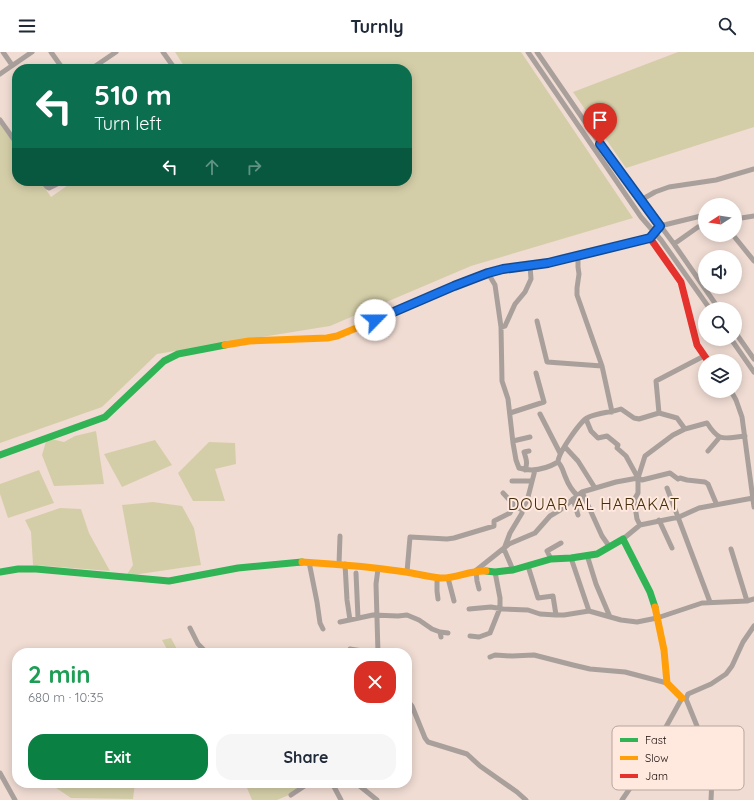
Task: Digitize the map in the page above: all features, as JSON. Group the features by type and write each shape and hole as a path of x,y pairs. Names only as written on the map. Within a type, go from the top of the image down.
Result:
{"street":[{"path":"0,74 12,65 3,52"},
{"path":"14,64 32,52"},
{"path":"51,52 59,64"},
{"path":"98,64 116,52"},
{"path":"163,52 171,64"},
{"path":"528,52 639,213 680,282 697,345 703,354"},
{"path":"537,52 607,154 674,244 714,302"},
{"path":"0,120 12,137"},
{"path":"594,148 598,147 600,144"},
{"path":"601,158 607,154"},
{"path":"641,200 664,188 716,180 754,169"},
{"path":"639,213 640,209 647,208"},
{"path":"742,218 754,216"},
{"path":"0,455 104,417 164,361 174,355 222,344 224,345 250,341 327,338 337,336 488,273 578,256 652,235 660,226 698,217"},
{"path":"674,244 698,227"},
{"path":"652,235 661,240 705,302"},
{"path":"739,242 754,261"},
{"path":"578,256 578,267 580,274 577,288 578,295 602,366 612,412"},
{"path":"501,327 505,326 515,304 525,292 530,279 530,266"},
{"path":"488,273 495,285 501,327 502,381 508,399 516,460 519,468 525,470 544,468 558,462"},
{"path":"537,321 547,362 602,366"},
{"path":"742,342 754,359"},
{"path":"736,346 754,372"},
{"path":"659,413 656,381 698,362"},
{"path":"510,413 544,402 536,372"},
{"path":"734,398 740,408 754,507"},
{"path":"558,462 560,453 575,431 586,419 593,416 621,409 634,418 639,419 659,413 677,418 685,429"},
{"path":"540,414 560,453"},
{"path":"586,419 591,431 598,438 607,436 617,443 617,448 626,456 638,478"},
{"path":"640,525 634,500 638,493 638,478 645,456 673,435 685,429 707,423 719,438 745,436"},
{"path":"513,441 530,436"},
{"path":"708,452 719,438"},
{"path":"565,447 578,461 595,488"},
{"path":"525,470 527,467 524,452 529,450"},
{"path":"558,462 561,464 565,478 571,487 580,494 602,536 609,546"},
{"path":"408,572 410,537 447,539 494,526 494,521 510,513 512,509 519,508 526,501 535,470"},
{"path":"475,572 486,561 509,544 535,533 550,516 580,494 616,482 638,478 642,480 670,473 678,479 680,478 705,482 708,484 716,504"},
{"path":"512,481 532,481"},
{"path":"667,488 710,602"},
{"path":"503,493 519,508 522,513 510,533 504,548 513,570"},
{"path":"0,572 18,568 28,568 169,581 238,568 309,562 342,564 448,578 475,572 513,570 551,559 597,554 623,539 640,525 678,517 700,508 716,504 753,498"},
{"path":"573,499 578,515"},
{"path":"659,520 672,548"},
{"path":"340,536 342,564 350,620"},
{"path":"623,539 650,592 664,650 667,683"},
{"path":"551,559 547,551 562,543"},
{"path":"731,549 748,601"},
{"path":"587,555 596,584 610,617"},
{"path":"571,558 588,611"},
{"path":"309,562 320,623 323,629"},
{"path":"528,566 538,598 553,596 556,615"},
{"path":"376,648 376,622 378,614 376,584 378,569"},
{"path":"475,572 479,589"},
{"path":"470,636 479,637 490,633 500,608 500,598 495,572"},
{"path":"356,573 358,618"},
{"path":"437,577 438,599"},
{"path":"448,578 454,601"},
{"path":"469,609 491,607 528,610 540,614 556,615 588,611 621,620 637,622 657,618 702,603 748,601 754,599"},
{"path":"340,622 378,614 398,616 407,615 419,620 440,635 448,633"},
{"path":"668,726 684,698 688,694 711,684 726,674 732,666 743,642 754,626"},
{"path":"190,628 198,644 202,648"},
{"path":"490,658 495,655 534,655 579,667 625,672 667,683 684,698 696,726"},
{"path":"412,706 428,742 467,754 480,766 526,800"},
{"path":"0,773 15,800"},
{"path":"291,795 302,788"},
{"path":"335,788 341,800"},
{"path":"362,788 377,800"},
{"path":"622,800 629,790"},
{"path":"711,790 711,800"}],"shaded area":[{"path":"175,52 521,52 633,218 471,266 330,326 157,354 102,407 0,443 0,124 12,141 12,186 43,186 51,197 67,186 412,186 412,64 183,64"},
{"path":"678,52 754,52 754,127 626,168 573,92"},
{"path":"96,431 104,484 54,486 42,455 47,438 64,442 75,436"},
{"path":"155,440 172,465 122,487 104,454"},
{"path":"209,442 235,443 236,464 215,469 225,501 193,501 178,473"},
{"path":"39,470 54,503 8,518 0,494 0,484"},
{"path":"153,502 182,506 194,528 201,565 126,576 133,565 122,505"},
{"path":"60,508 81,509 89,533 110,571 33,565 31,532 25,520"},
{"path":"171,638 176,648 166,648 162,640"},
{"path":"56,788 134,788 133,799 71,798"},
{"path":"247,788 300,788 289,795 277,800 252,800"}],"traffic: fast":[{"path":"383,317 488,273 503,269 548,263 644,239"},
{"path":"0,455 105,417 164,361 178,354 225,345"},
{"path":"486,571 495,572 513,570 551,559 597,554 623,539 650,592 655,607"},
{"path":"0,572 18,569 36,569 169,581 238,568 302,562"}],"traffic: slow":[{"path":"225,345 249,341 327,338 337,336 383,317"},
{"path":"302,562 406,572 440,578 486,571"},
{"path":"655,607 664,650 667,683 682,698"}],"traffic: jam":[{"path":"644,239 650,238 681,282 697,345 703,354"}],"district":[{"name":"DOUAR AL HARAKAT","path":"594,504"}],"route":[{"path":"375,320 488,273 503,269 548,263 650,238 653,232 660,226 600,144"}]}
